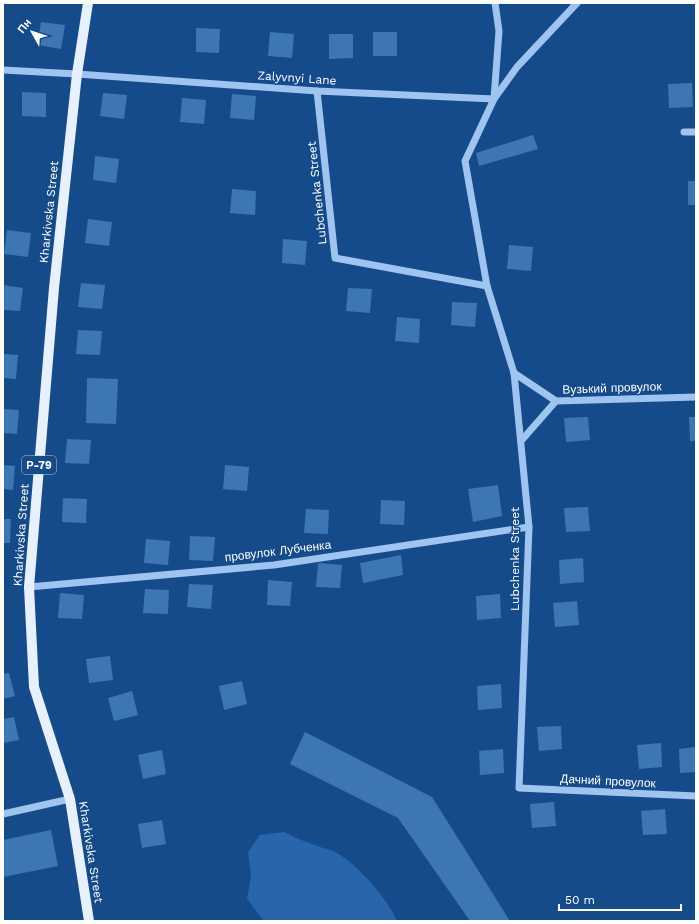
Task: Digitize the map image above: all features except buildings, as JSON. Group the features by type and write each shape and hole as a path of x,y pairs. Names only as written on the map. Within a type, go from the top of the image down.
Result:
{"main road":[{"name":"Kharkivska Street","path":"88,3 77,74 54,288 29,587 34,687 70,799 89,921"}],"street":[{"path":"494,99 499,31 496,3"},
{"path":"494,99 517,68 577,3"},
{"name":"Zalyvnyi Lane","path":"3,70 317,91 494,99"},
{"name":"Lubchenka Street","path":"317,91 335,258 487,286"},
{"name":"Lubchenka Street","path":"494,99 465,161 487,286 514,372 529,527 519,788"},
{"path":"684,132 696,132"},
{"name":"Вузький провулок","path":"514,372 556,401 696,397"},
{"path":"521,442 556,401"},
{"name":"провулок Лубченка","path":"29,587 274,565 529,527"},
{"name":"Дачний провулок","path":"519,788 696,796"},
{"path":"3,814 70,799"}],"shaded area":[{"path":"284,832 313,845 333,851 351,863 379,892 393,912 397,921 264,921 247,899 251,875 248,852 260,835"}]}
